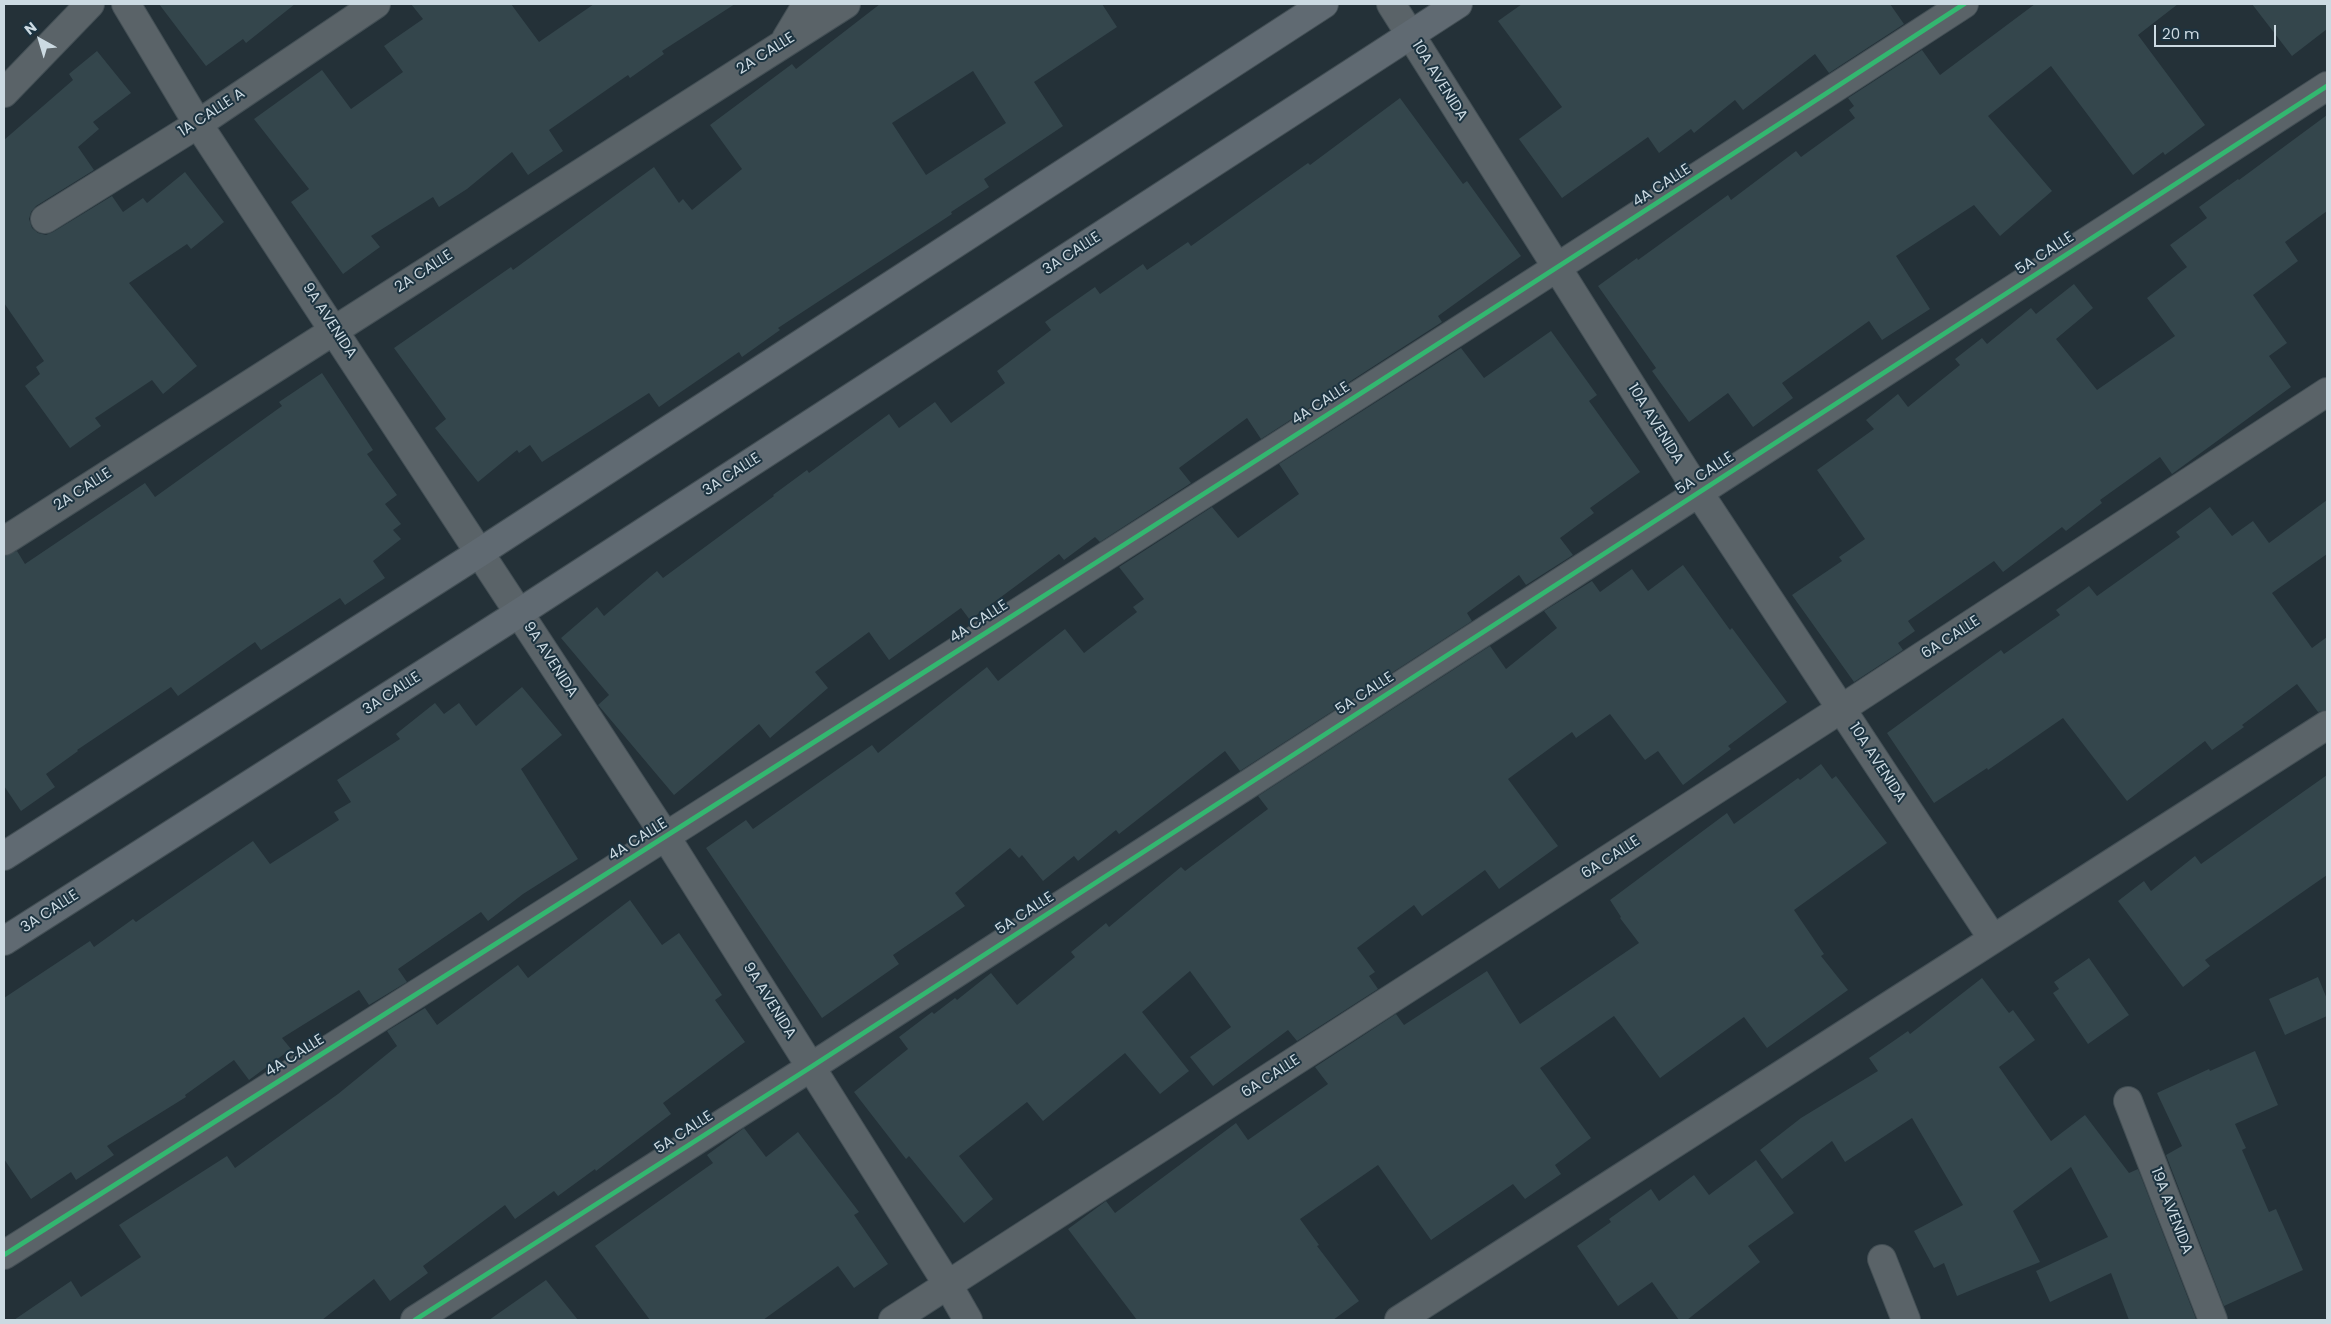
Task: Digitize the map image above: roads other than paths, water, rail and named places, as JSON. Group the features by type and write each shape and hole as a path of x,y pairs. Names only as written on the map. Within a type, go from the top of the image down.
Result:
{"street":[{"path":"4,93 90,4"},
{"name":"9A AVENIDA","path":"126,4 198,124 666,837 948,1285 968,1320"},
{"name":"1A CALLE A","path":"45,219 198,124 376,4"},
{"path":"784,42 807,4"},
{"name":"2A CALLE","path":"4,541 846,4"},
{"path":"4,856 478,553 1324,4"},
{"name":"10A AVENIDA","path":"1391,4 1699,493 1993,939"},
{"name":"3A CALLE","path":"4,942 519,613 1458,4"},
{"name":"4A CALLE","path":"4,1255 666,837 1557,269 1964,4"},
{"name":"5A CALLE","path":"415,1320 811,1067 2327,86"},
{"name":"6A CALLE","path":"893,1320 1842,710 2327,392"},
{"path":"1399,1320 2327,725"},
{"name":"19A AVENIDA","path":"2128,1101 2213,1320"},
{"path":"1882,1259 1906,1320"}]}
